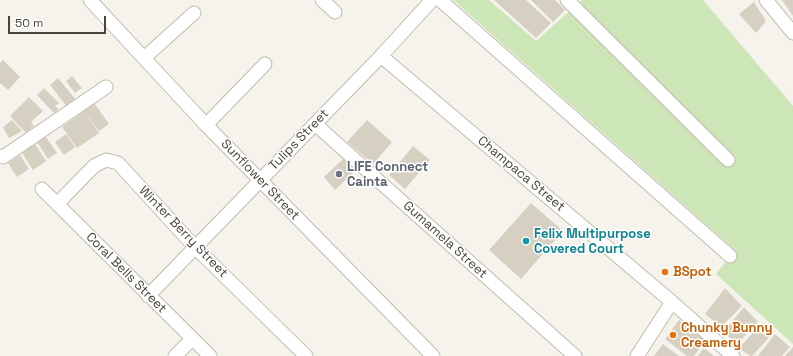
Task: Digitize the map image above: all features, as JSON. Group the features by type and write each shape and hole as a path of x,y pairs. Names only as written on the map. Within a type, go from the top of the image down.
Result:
{"street":[{"name":"Sunflower Street","path":"91,0 206,125 433,356"},
{"path":"322,0 335,12"},
{"name":"Tulips Street","path":"148,296 381,56 432,0"},
{"path":"440,0 730,256"},
{"path":"567,0 728,160"},
{"path":"766,0 793,33"},
{"path":"144,58 194,13"},
{"name":"Champaca Street","path":"381,56 672,302 733,356"},
{"path":"206,125 265,64"},
{"path":"0,156 3,157 106,87"},
{"name":"Gumamela Street","path":"315,124 575,356"},
{"name":"Winter Berry Street","path":"57,204 94,166 106,160 118,163 196,247 306,356"},
{"name":"Coral Bells Street","path":"42,189 210,356"},
{"path":"637,356 672,302"},
{"path":"176,356 192,339"}],"green space":[{"path":"453,0 489,0 536,41 582,0 703,0 793,106 793,344 716,274 735,250"}],"building":[{"path":"494,0 526,0 551,23 536,38"},
{"path":"531,0 555,0 565,10 553,22"},
{"path":"782,0 793,0 793,16"},
{"path":"754,2 766,21 756,33 739,14"},
{"path":"3,60 20,77 8,90 0,83 0,63"},
{"path":"72,76 82,88 75,93 66,81"},
{"path":"58,78 76,100 67,107 50,85"},
{"path":"44,88 59,103 55,106 59,109 54,113 37,95"},
{"path":"29,97 43,111 31,122 34,126 26,133 10,116"},
{"path":"94,103 109,124 99,131 84,111"},
{"path":"84,111 99,133 77,148 62,127"},
{"path":"12,120 22,131 9,138 3,127"},
{"path":"367,120 392,142 373,164 347,142"},
{"path":"66,134 75,147 64,155 55,142"},
{"path":"45,136 57,153 48,159 37,142"},
{"path":"35,144 46,161 33,170 22,153"},
{"path":"413,146 430,160 405,189 389,175"},
{"path":"20,155 29,169 17,177 8,163"},
{"name":"LIFE Connect Cainta","path":"343,159 355,171 335,190 324,177"},
{"name":"Felix Multipurpose Covered Court","path":"531,203 563,231 521,279 489,250"},
{"path":"725,288 742,306 721,327 705,314"},
{"path":"744,307 758,322 738,343 723,333"},
{"path":"679,320 706,340 694,356 687,356 665,339"},
{"path":"761,324 772,334 752,356 750,356 739,348"},
{"path":"775,334 790,347 782,356 758,356"},
{"path":"663,344 679,356 654,356"},
{"path":"793,347 793,356 785,356"},
{"path":"704,348 714,356 698,356"}],"place":[{"name":"LIFE Connect Cainta","path":"339,174"},
{"name":"Felix Multipurpose Covered Court","path":"526,241"},
{"name":"BSpot","path":"665,272"},
{"name":"Chunky Bunny Creamery","path":"673,335"}]}
